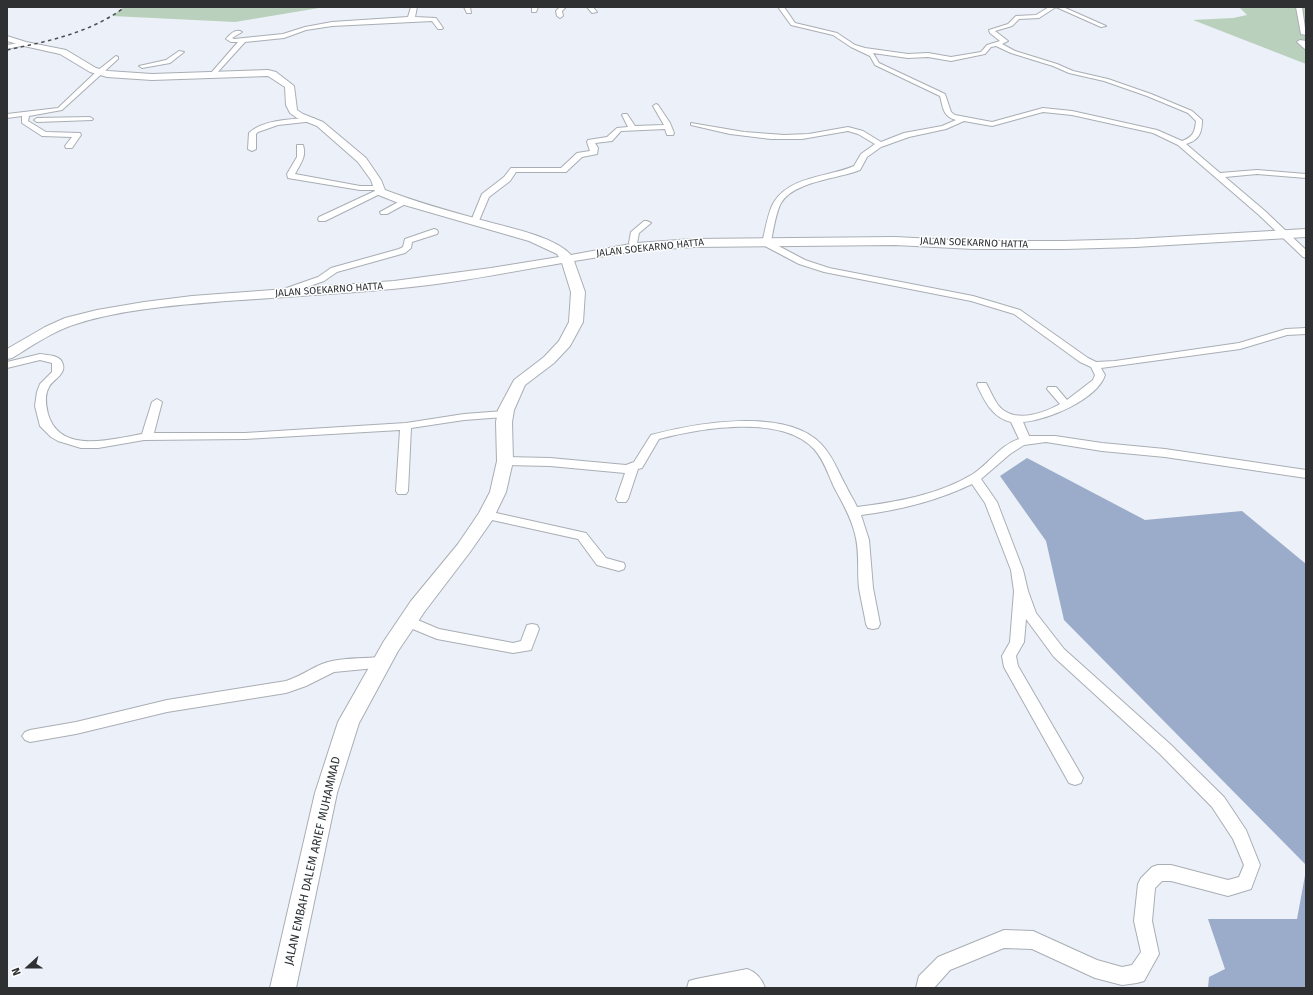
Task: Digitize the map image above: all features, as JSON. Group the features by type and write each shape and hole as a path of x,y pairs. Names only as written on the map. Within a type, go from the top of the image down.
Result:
{"street":[{"path":"410,19 412,18 414,7"},
{"path":"560,16 559,10 563,7"},
{"path":"590,7 594,12"},
{"path":"781,7 793,24 835,34 853,46 872,55 877,64 902,77 939,92 943,95 949,115 992,124 1043,110 1072,113 1155,131 1181,143 1220,175 1306,255"},
{"path":"864,50 908,56 928,55 951,59 983,53 986,52 987,48 1005,41 992,32 992,30 1010,25 1018,17 1037,17 1053,7"},
{"path":"1058,7 1103,26"},
{"path":"1299,7 1304,34"},
{"path":"239,32 232,35 229,39 234,41 243,40 254,36 282,36 305,29 332,24 410,19 434,19 440,28"},
{"path":"276,28 282,36"},
{"path":"7,38 24,44 63,52 72,59 99,72 152,77 271,73 289,86 293,111 300,116 320,124 362,160 376,180 379,190"},
{"path":"214,74 243,40"},
{"path":"1306,42 1300,42 1306,48"},
{"path":"7,47 24,44"},
{"path":"995,44 1013,52 1071,72 1106,80 1140,91 1190,112 1199,120 1199,129 1196,137 1181,143"},
{"path":"142,66 168,62 181,52"},
{"path":"142,66 153,56"},
{"path":"25,117 60,109 116,58"},
{"path":"142,66 141,70 152,77"},
{"path":"475,221 485,196 507,179 514,170 563,170 580,155 594,152 594,148 590,142 609,139 621,128 669,130 656,106"},
{"path":"625,115 632,128"},
{"path":"7,116 90,119"},
{"path":"25,117 25,123 33,126 42,133 77,135 69,146"},
{"path":"963,119 938,130 907,134 880,144 864,156 857,168 793,189 781,198 775,209 766,243 802,262 827,270 973,299 1017,312 1038,325 1084,360 1095,365 1115,364 1240,346 1286,332 1306,331"},
{"path":"252,149 253,133 256,131 277,123 313,120"},
{"path":"693,124 725,131 785,137 848,129 864,134 880,144"},
{"path":"300,147 301,157 291,174 292,176 379,190 405,202 544,242 561,251 566,258"},
{"path":"1220,175 1257,172 1306,176"},
{"path":"322,219 379,190"},
{"path":"384,212 405,202"},
{"path":"636,247 633,243 635,232 647,222"},
{"path":"281,293 321,279 334,270 402,251 406,248 408,241 434,232"},
{"name":"JALAN SOEKARNO HATTA","path":"7,355 50,330 70,321 97,314 192,300 394,285 490,272 636,247 693,243 895,241 974,245 1135,244 1284,233 1306,233"},
{"name":"JALAN EMBAH DALEM ARIEF MUHAMMAD","path":"283,988 324,800 349,722 391,646 487,515 498,492 505,461 504,414 519,383 549,360 560,349 569,338 576,322 578,292 566,258"},
{"path":"7,365 40,357 49,358 57,362 57,372 44,386 42,392 40,406 46,426 54,435 62,439 86,445 147,437 178,438 245,436 406,426 464,417 504,414"},
{"path":"982,385 990,402 1000,414 1016,420 1028,418 1058,410 1098,381 1100,376 1095,365"},
{"path":"1052,389 1066,405"},
{"path":"147,437 157,402"},
{"path":"1016,420 1026,441"},
{"path":"505,461 550,462 627,470 638,465 646,455 655,437 666,434 707,425 771,426 795,432 815,444 826,458 854,512 863,539 867,591 873,624"},
{"path":"402,491 406,426"},
{"path":"854,512 891,507 935,496 974,478 1003,456 1012,446 1026,441 1042,438 1073,441 1099,447 1164,453 1230,464 1279,468 1306,474"},
{"path":"622,499 634,467"},
{"path":"925,988 926,983 944,963 1004,939 1033,940 1096,969 1122,976 1137,974 1150,954 1143,921 1147,884 1158,873 1171,873 1228,888 1245,883 1252,865 1240,835 1218,802 1165,748 1059,653 1030,615 1021,591 1017,570 991,502 974,478"},
{"path":"487,515 582,536 602,562 619,566"},
{"path":"1021,591 1017,642 1009,656 1011,667 1076,778"},
{"path":"408,621 436,634 513,648 526,646 532,629"},
{"path":"30,736 76,728 167,706 286,687 301,682 327,668 334,666 381,663"},
{"path":"696,988 747,978 756,988"}],"green space":[{"path":"124,7 325,7 235,22 112,16"},
{"path":"1239,7 1306,7 1306,64 1193,20 1233,18 1247,15"}],"water":[{"path":"1027,458 1145,520 1242,511 1306,564 1306,865 1064,620 1046,541 1000,476"},
{"path":"1306,870 1306,988 1208,988 1209,977 1225,969 1208,919 1297,919"}],"railway":[{"path":"7,50 54,39 83,30 112,16 125,7"}]}
